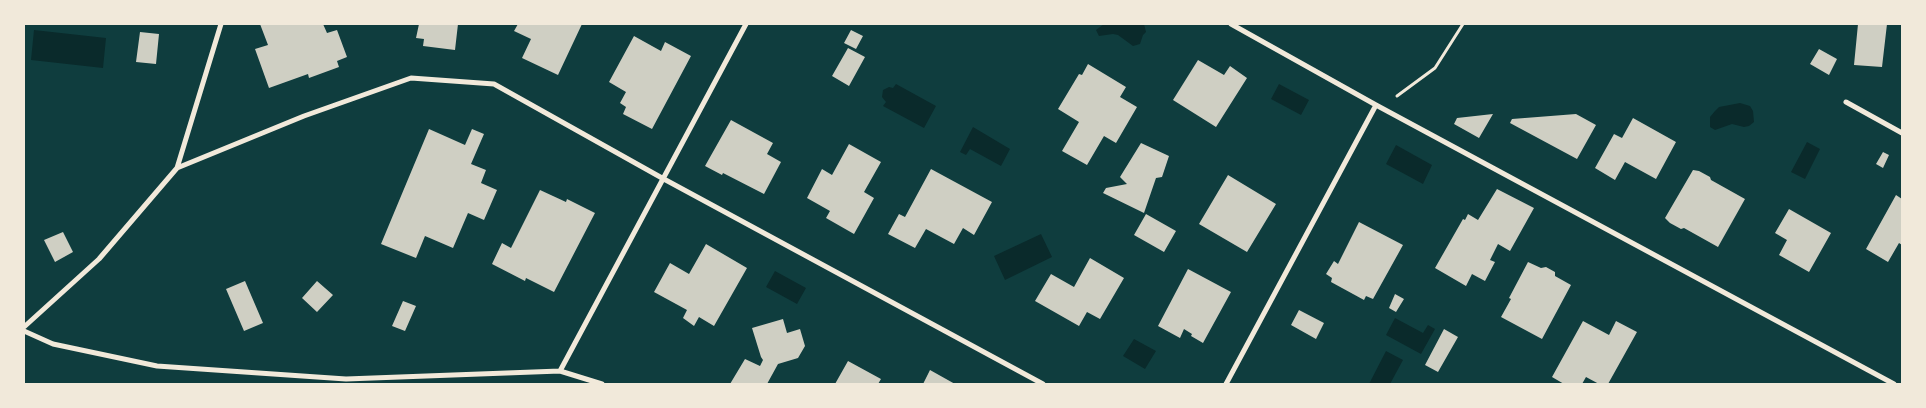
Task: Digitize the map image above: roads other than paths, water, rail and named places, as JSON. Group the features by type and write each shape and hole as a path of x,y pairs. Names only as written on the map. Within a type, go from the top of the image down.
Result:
{"street":[{"path":"221,24 177,168 99,259 24,329 53,344 157,366 346,379 560,371 602,384"},
{"path":"560,371 746,24"},
{"path":"1231,24 1376,105 1894,384"},
{"path":"177,168 304,116 411,78 494,84 662,178 1043,384"},
{"path":"1846,102 1902,133"},
{"path":"1226,384 1376,105"}],"water":[{"path":"1104,24 1144,24 1146,32 1140,44 1133,46 1118,35 1099,36 1096,30"},
{"path":"34,30 106,38 103,68 31,60"},
{"path":"896,84 936,106 924,128 883,106 886,102 882,97 883,90 889,87 893,88"},
{"path":"1279,84 1309,100 1301,115 1271,99"},
{"path":"1740,103 1750,106 1753,111 1754,122 1749,126 1744,127 1732,124 1715,130 1710,127 1710,117 1719,107"},
{"path":"973,127 1010,149 1001,166 970,149 966,155 960,152"},
{"path":"1807,142 1820,149 1805,179 1791,172"},
{"path":"1396,145 1432,165 1423,184 1386,164"},
{"path":"1041,234 1052,257 1005,280 994,256"},
{"path":"775,271 806,288 797,304 766,287"},
{"path":"1395,318 1423,333 1428,325 1435,329 1421,354 1386,335"},
{"path":"1134,339 1156,351 1145,369 1123,356"},
{"path":"1386,351 1403,360 1390,384 1369,384"}]}
